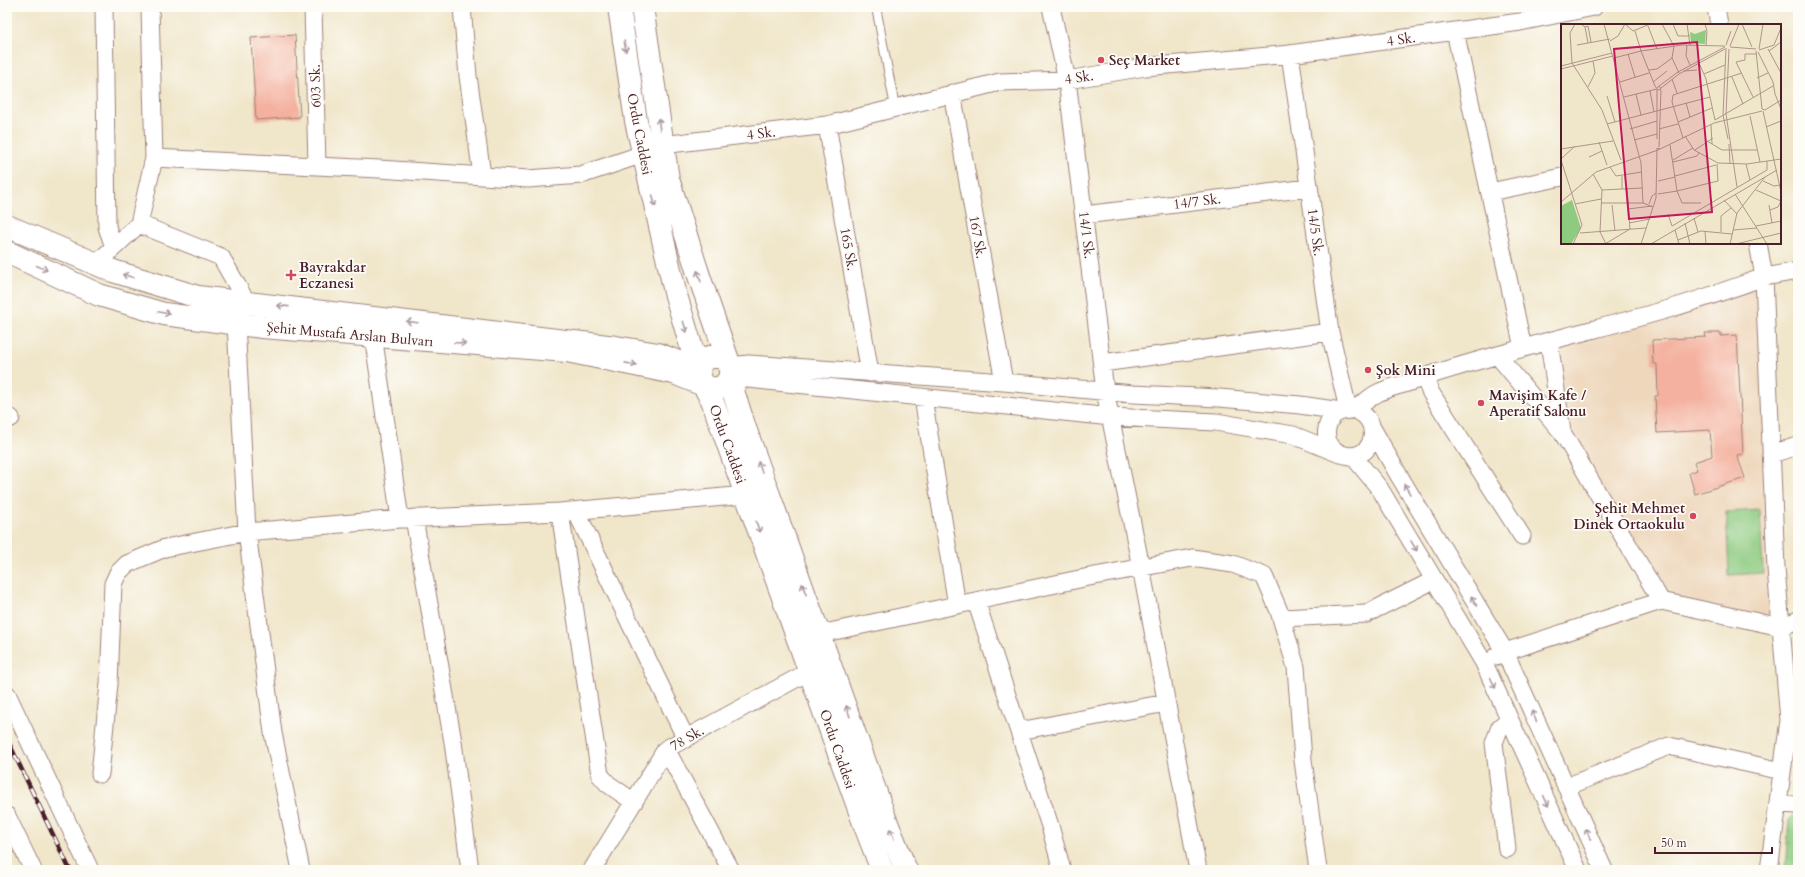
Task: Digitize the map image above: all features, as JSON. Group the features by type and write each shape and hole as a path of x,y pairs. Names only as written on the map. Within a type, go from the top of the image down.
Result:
{"main road":[{"name":"Ordu Caddesi","path":"619,7 636,121 675,292 702,380 712,400 882,870"},
{"name":"Ordu Caddesi","path":"642,7 668,179 730,372 734,394 745,428 885,818 906,870"},
{"name":"Şehit Mustafa Arslan Bulvarı","path":"7,226 112,272 198,297 616,347 658,354 702,380"},
{"name":"Şehit Mustafa Arslan Bulvarı","path":"7,252 99,295 164,314 236,323 373,336 567,351 702,380"},
{"path":"714,356 725,360 730,372 728,383 719,389 702,380 702,362 709,357 714,356"}],"street":[{"path":"104,7 107,227 114,247"},
{"path":"96,264 139,224 154,158 150,7"},
{"name":"603 Sk.","path":"313,7 317,166"},
{"path":"462,7 468,76 482,175"},
{"name":"14/1 Sk.","path":"1051,7 1067,80 1105,391 1141,567 1198,870"},
{"name":"4 Sk.","path":"154,158 482,175 528,179 580,175 643,154 662,145 827,125 1000,82 1067,80 1145,66 1290,54 1520,22 1594,7"},
{"path":"1716,7 1719,24"},
{"path":"1455,31 1523,348"},
{"name":"14/5 Sk.","path":"1290,54 1330,332 1348,410"},
{"name":"167 Sk.","path":"952,93 1004,382"},
{"name":"165 Sk.","path":"827,125 870,373"},
{"path":"1490,192 1561,177"},
{"name":"14/7 Sk.","path":"1084,215 1309,188"},
{"path":"139,224 221,257 247,303"},
{"path":"1758,244 1764,277 1776,568 1789,720 1769,870"},
{"path":"1578,870 1484,663 1380,489 1347,455 1334,450 1326,436 1329,421 1335,415 1348,410 1376,394 1424,377 1497,355 1673,308 1764,277 1798,271"},
{"path":"236,323 247,532 273,733 301,870"},
{"path":"1102,363 1330,332"},
{"path":"373,336 407,518 453,742 470,870"},
{"path":"1549,341 1562,432"},
{"path":"1497,355 1562,432 1661,601"},
{"path":"730,372 749,364 1004,382 1105,391 1219,398 1348,410 1366,416 1398,474 1505,652 1566,787 1600,869"},
{"path":"730,372 922,398 1111,417 1216,422 1293,435 1347,455 1366,449 1371,442 1372,428"},
{"path":"1424,377 1431,393 1522,536"},
{"path":"922,398 957,605"},
{"path":"1771,454 1798,446"},
{"path":"100,774 109,684 113,584 118,573 127,564 165,548 247,532 407,518 568,512 746,495"},
{"path":"568,512 686,739"},
{"path":"568,512 600,775 608,784 634,802"},
{"path":"799,641 820,634 1084,578 1192,558 1233,564 1264,576 1281,618 1296,667 1303,760 1318,870"},
{"path":"1281,618 1366,614 1434,580"},
{"path":"976,601 1019,731 1062,870"},
{"path":"1484,663 1505,652 1661,601 1781,627 1798,620"},
{"name":"78 Sk.","path":"592,870 666,749 810,671 830,663"},
{"path":"7,694 90,870"},
{"path":"1019,731 1166,703"},
{"path":"1507,849 1494,743 1497,732 1509,719"},
{"path":"1566,787 1669,746 1782,771"},
{"path":"666,749 731,870"},
{"path":"1778,804 1798,805"},
{"path":"7,816 33,870"}],"lane":[{"path":"876,7 895,107"}],"shaded area":[{"name":"Şehit Mehmet Dinek Ortaokulu","path":"1764,277 1781,627 1661,601 1562,432 1549,341"}],"green space":[{"path":"1760,510 1763,573 1729,575 1726,512"},
{"path":"1796,813 1798,813 1798,870 1785,870 1789,820"}],"building":[{"path":"295,35 300,117 256,120 251,38"},
{"path":"1705,333 1721,333 1721,336 1737,335 1743,454 1737,455 1745,478 1695,494 1689,473 1697,470 1694,462 1712,456 1710,430 1657,433 1655,396 1658,396 1657,364 1653,364 1652,340 1706,337"}],"railway":[{"path":"7,739 70,870"}],"place":[{"name":"Seç Market","path":"1101,60"},
{"name":"Bayrakdar Eczanesi","path":"291,275"},
{"name":"Şok Mini","path":"1368,370"},
{"name":"Mavişim Kafe / Aperatif Salonu","path":"1481,403"},
{"name":"Şehit Mehmet Dinek Ortaokulu","path":"1693,516"}]}
